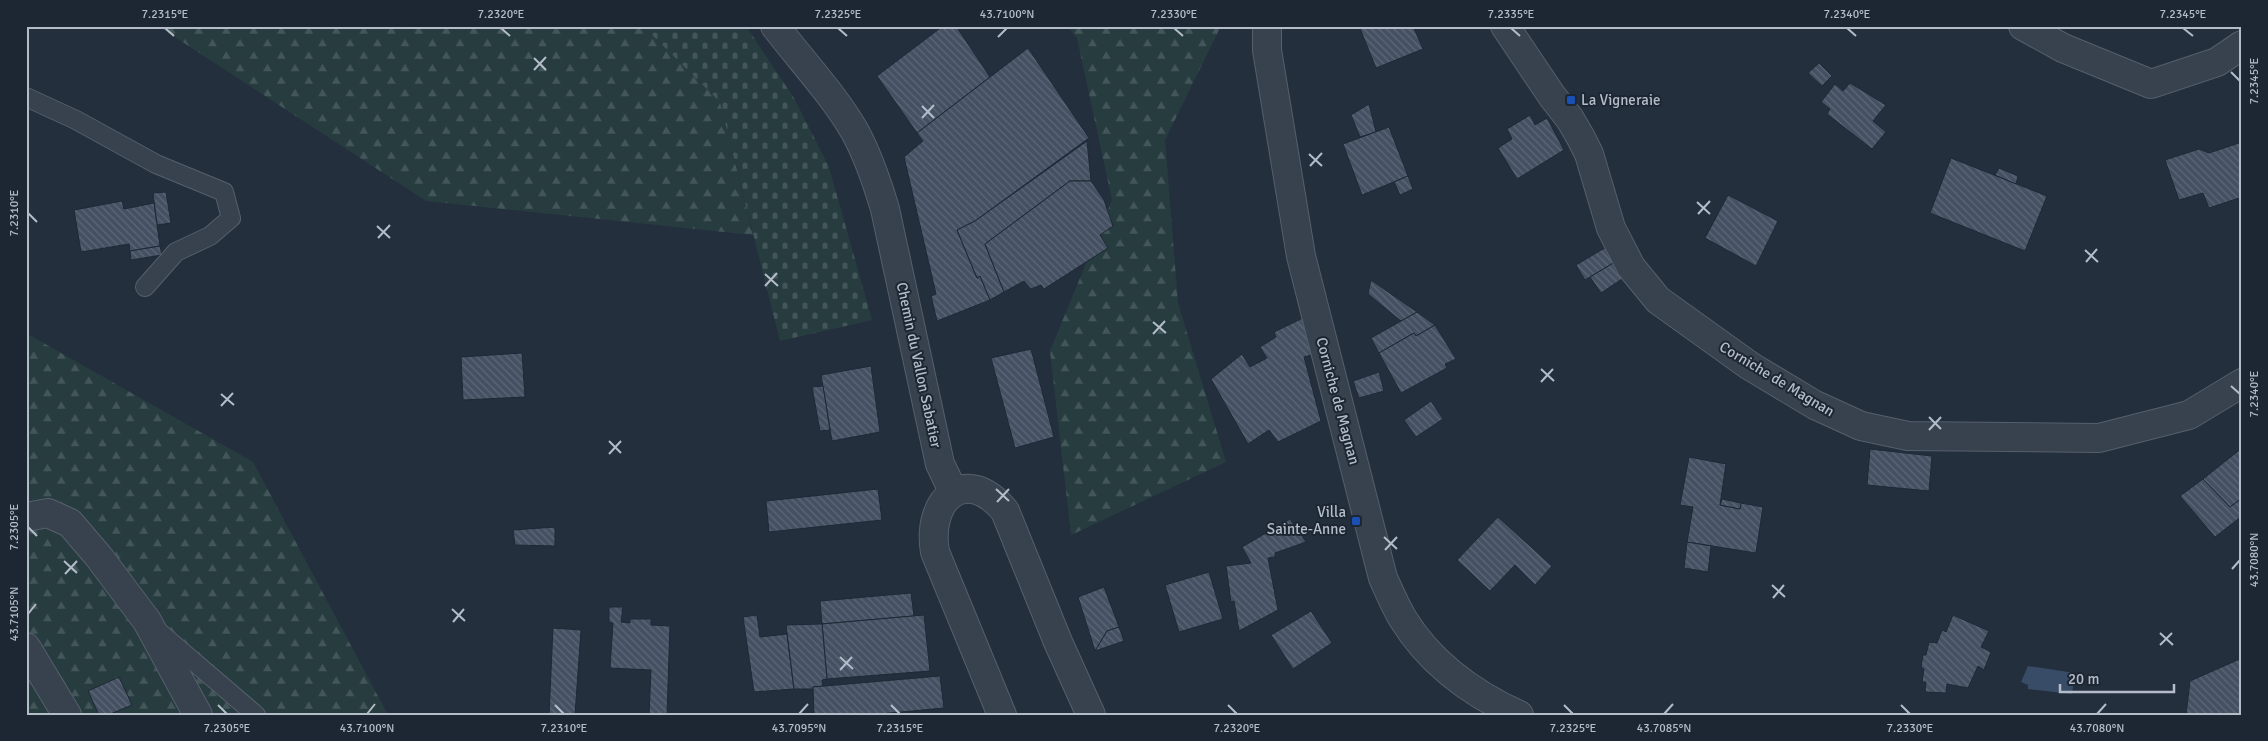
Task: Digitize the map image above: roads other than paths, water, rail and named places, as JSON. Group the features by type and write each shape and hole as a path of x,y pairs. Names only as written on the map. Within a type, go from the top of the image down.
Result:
{"street":[{"name":"Chemin du Vallon Sabatier","path":"775,26 845,116 864,150 876,179 887,218 940,464 953,491"},
{"name":"Corniche de Magnan","path":"1267,26 1267,50 1301,256 1383,578 1402,618 1419,643 1461,682 1491,702 1519,715"},
{"name":"Corniche de Magnan","path":"1505,26 1578,132 1590,154 1611,228 1631,267 1658,300 1750,366 1815,405 1861,426 1908,436 2099,438 2189,415 2242,383"},
{"path":"2023,26 2063,48 2152,84 2217,62 2242,45"},
{"path":"1002,715 935,552 933,539 936,515 946,498 953,491 961,488 981,492 998,503 1005,511 1090,715"},
{"path":"26,517 48,513 70,523 99,557 147,621 198,715"},
{"path":"26,646 67,715"}],"lane":[{"path":"26,97 76,120 156,164 224,192 231,218 210,236 176,252 144,287"},
{"path":"147,621 256,715"}],"water":[{"path":"2028,666 2075,673 2072,694 2028,689 2028,685 2021,682"}],"place":[{"name":"La Vigneraie","path":"1571,100"},
{"name":"Villa Sainte-Anne","path":"1356,521"}]}
